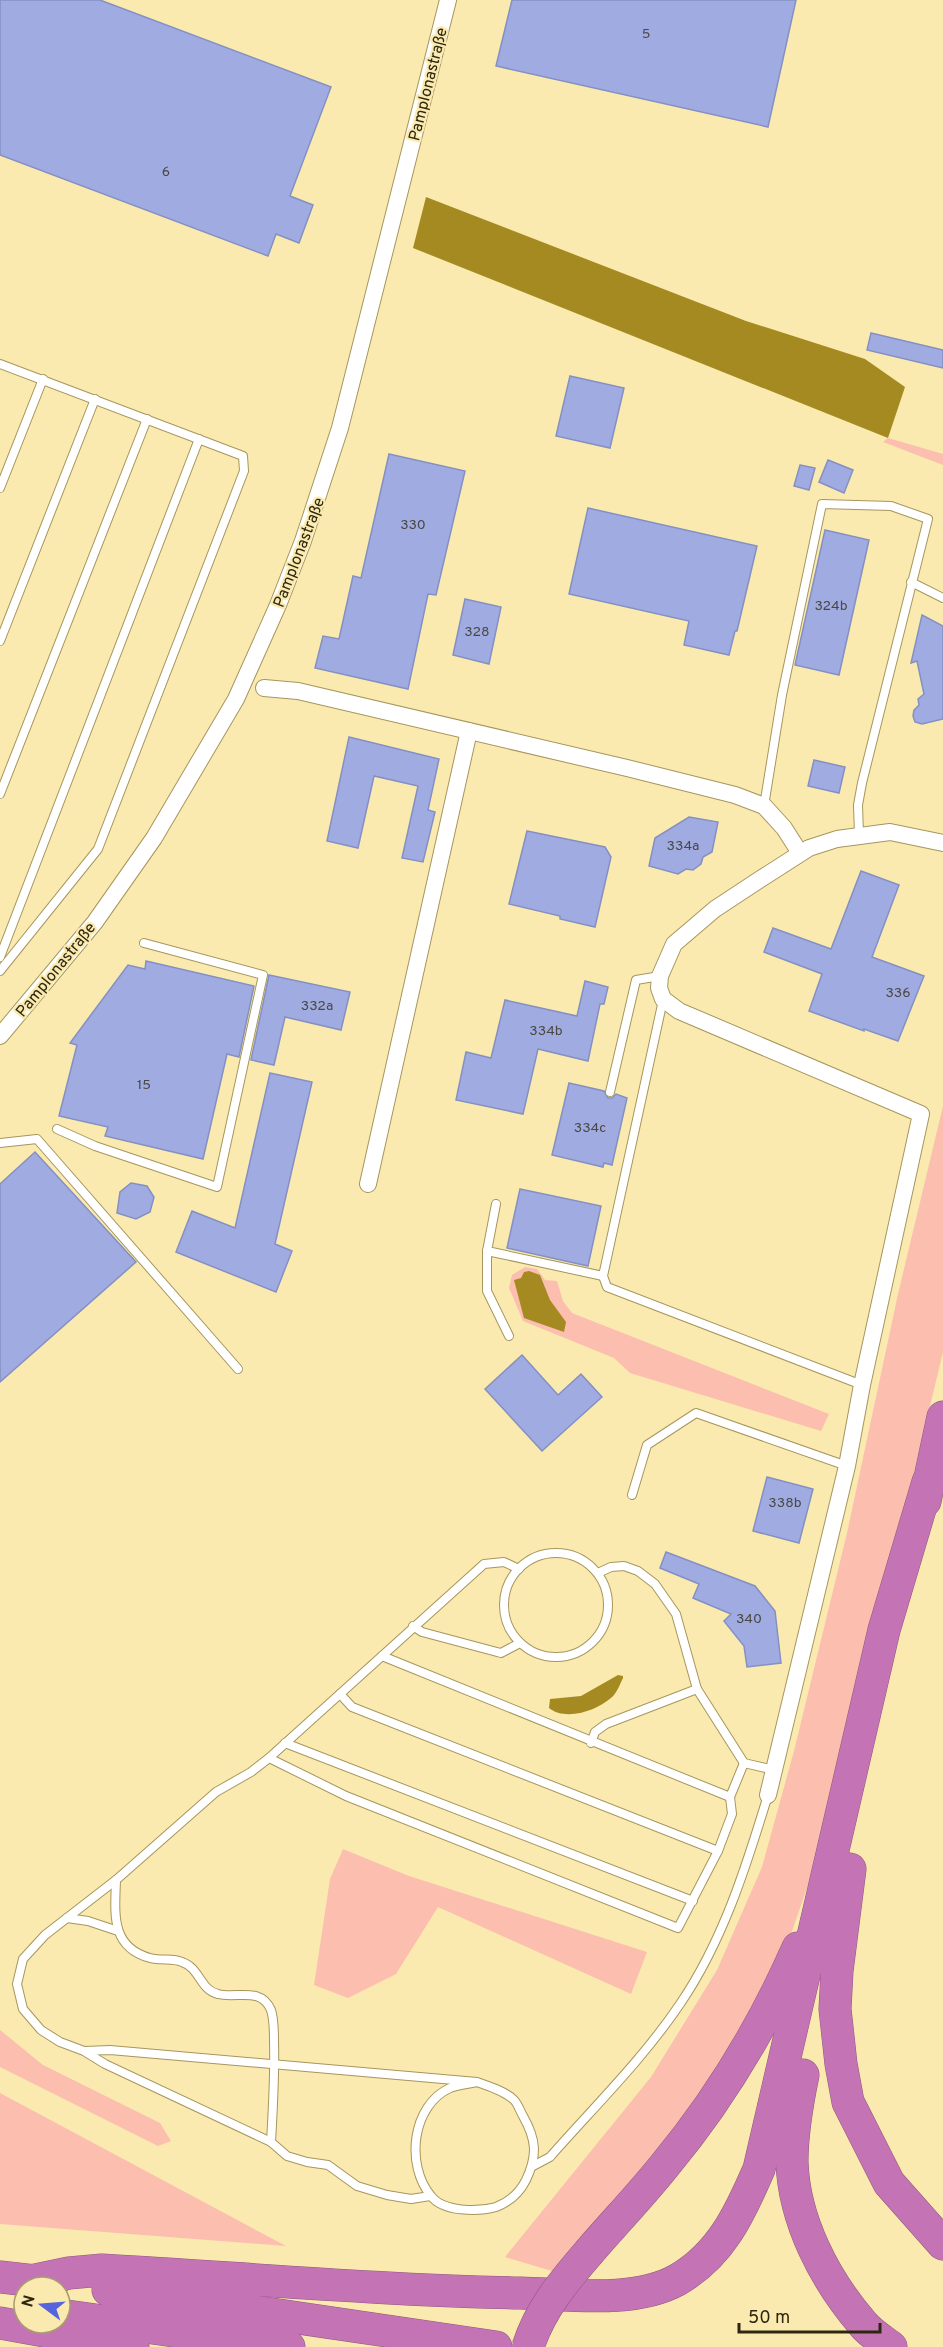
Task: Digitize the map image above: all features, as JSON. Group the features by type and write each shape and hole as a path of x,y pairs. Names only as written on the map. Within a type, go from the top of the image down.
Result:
{"highway":[{"path":"891,2347 864,2326 837,2290 815,2252 799,2206 792,2163 795,2115 902,1635 928,1482 943,1417"},
{"path":"55,2275 102,2270 463,2292 604,2295 643,2292 676,2280 698,2266 718,2246 740,2214 759,2169 884,1630 928,1482"},
{"path":"850,1869 837,1971 835,2009 848,2102 889,2183 943,2244"},
{"path":"528,2347 535,2326 558,2288 666,2164 711,2105 751,2041 792,1962 824,1889"},
{"path":"72,2285 167,2297 496,2347"},
{"path":"72,2317 289,2347"},
{"path":"0,2323 133,2347"}],"street":[{"name":"Pamplonastraße","path":"0,1035 95,921 154,838 236,699 265,636 303,541 331,460 364,338 448,0"},
{"path":"264,688 298,691 713,790 764,806 800,853"},
{"path":"368,1184 469,730"},
{"path":"768,1795 847,1466 862,1385 921,1114 679,1011 663,999 659,988 660,976 674,944 715,909 800,853 837,839 890,832 943,843"}],"lane":[{"path":"0,364 243,456 244,471 98,849 0,970"},
{"path":"0,488 43,379"},
{"path":"0,641 95,399"},
{"path":"0,794 147,419"},
{"path":"0,957 199,439"},
{"path":"764,806 782,695 822,504 891,506 928,519 861,783 858,805 859,835"},
{"path":"911,582 943,598"},
{"path":"57,1129 95,1146 217,1187 263,975 144,943"},
{"path":"610,1092 636,980 660,976"},
{"path":"663,999 603,1276 607,1287 862,1385"},
{"path":"0,1143 37,1139 238,1369"},
{"path":"496,1204 487,1251 487,1291 509,1336"},
{"path":"487,1251 603,1276"},
{"path":"632,1495 647,1445 696,1413 847,1466"},
{"path":"561,1553 584,1560 598,1573 606,1587 609,1610 606,1622 595,1642 575,1655 552,1658 540,1656 520,1643 507,1624 504,1612 507,1589 519,1569 538,1556 561,1553"},
{"path":"430,2196 411,2199 357,2186 327,2165 287,2156 271,2142 105,2064 84,2051 60,2042 40,2030 23,2008 18,1984 23,1959 45,1935 116,1880 216,1792 251,1772 269,1758 412,1626 484,1564 504,1562 519,1569"},
{"path":"598,1573 611,1567 624,1566 638,1571 655,1584 676,1614 697,1689 744,1763 774,1770"},
{"path":"412,1626 422,1632 501,1653 520,1643"},
{"path":"382,1656 591,1743 730,1797"},
{"path":"591,1743 595,1732 606,1725 697,1689"},
{"path":"340,1694 352,1707 718,1851"},
{"path":"285,1743 693,1900"},
{"path":"269,1758 346,1796 678,1928 718,1851 732,1814 730,1797 744,1763"},
{"path":"533,2166 550,2157 645,2051 681,2004 709,1956 746,1869 768,1795"},
{"path":"116,1880 118,1931 128,1947 139,1955 182,1962 195,1970 208,1991 220,1995 253,1994 264,2000 271,2010 275,2066 271,2142"},
{"path":"68,1918 118,1931"},
{"path":"84,2051 110,2050 477,2082 494,2088 514,2099 533,2134 533,2166 524,2184 512,2199 495,2207 456,2208 439,2203 430,2196 421,2177 416,2158 416,2135 429,2105 450,2089 477,2082"}],"shaded area":[{"path":"426,197 746,321 865,359 905,387 888,438 413,248"},
{"path":"888,438 943,454 943,465 883,442"},
{"path":"943,1106 943,1352 831,1818 789,1940 705,2091 620,2195 552,2271 505,2257 651,2077 717,1970 762,1867 794,1751 847,1533 898,1294"},
{"path":"525,1267 537,1269 545,1280 557,1281 563,1301 572,1313 829,1414 821,1431 630,1373 614,1358 523,1321 509,1288 512,1275"},
{"path":"529,1271 540,1275 550,1300 566,1322 564,1332 524,1318 514,1280 521,1278 524,1272"},
{"path":"618,1675 623,1678 614,1695 592,1709 564,1714 549,1708 550,1699 581,1696"},
{"path":"343,1849 409,1876 647,1952 631,1994 438,1907 396,1974 348,1998 314,1985 330,1879"},
{"path":"0,2030 43,2065 160,2123 171,2141 158,2146 0,2067"},
{"path":"0,2093 286,2246 0,2224"}],"building":[{"path":"0,0 100,0 331,87 290,196 313,205 299,243 276,234 268,256 0,155"},
{"path":"512,0 796,0 768,127 496,66"},
{"path":"871,333 943,350 943,368 867,350"},
{"path":"570,376 624,388 610,448 556,436"},
{"path":"389,454 465,471 436,595 428,594 408,689 315,668 323,636 339,639 353,576 361,578"},
{"path":"828,460 853,470 844,493 819,482"},
{"path":"800,465 815,468 809,490 794,486"},
{"path":"588,508 757,546 729,655 684,645 689,621 569,594"},
{"path":"825,530 869,540 839,675 795,665"},
{"path":"465,599 501,607 489,664 453,655"},
{"path":"922,615 943,626 943,719 922,724 915,722 913,716 914,710 919,705 918,699 924,694 917,661 911,663"},
{"path":"349,737 439,759 428,810 435,812 423,862 402,858 418,786 374,776 358,848 327,841"},
{"path":"814,760 845,767 839,793 808,786"},
{"path":"689,817 718,822 712,852 703,857 701,864 693,870 686,869 678,874 649,866 655,838"},
{"path":"527,831 605,847 611,857 595,927 509,904"},
{"path":"861,871 899,885 872,957 924,976 898,1041 809,1011 822,974 764,952 773,928 831,949"},
{"path":"146,961 254,986 239,1057 227,1054 203,1159 105,1136 108,1127 59,1116 77,1045 70,1043 128,965 145,969"},
{"path":"269,975 350,992 341,1030 285,1017 274,1065 251,1060"},
{"path":"585,981 608,987 604,1004 600,1004 588,1061 538,1049 523,1114 456,1100 466,1052 491,1058 505,1000 577,1016"},
{"path":"270,1073 312,1082 275,1244 292,1251 276,1292 176,1252 192,1211 235,1228"},
{"path":"569,1083 604,1091 608,1098 616,1094 627,1098 612,1165 604,1163 603,1167 552,1155"},
{"path":"35,1152 136,1262 0,1382 0,1184"},
{"path":"131,1183 147,1186 154,1197 150,1212 136,1219 117,1213 120,1192"},
{"path":"520,1189 601,1206 588,1266 507,1248"},
{"path":"522,1355 558,1395 581,1374 602,1397 542,1451 485,1389"},
{"path":"767,1477 813,1489 799,1543 753,1531"},
{"path":"666,1552 755,1586 775,1611 781,1663 747,1667 744,1646 724,1621 731,1614 693,1598 699,1584 660,1568"}]}
